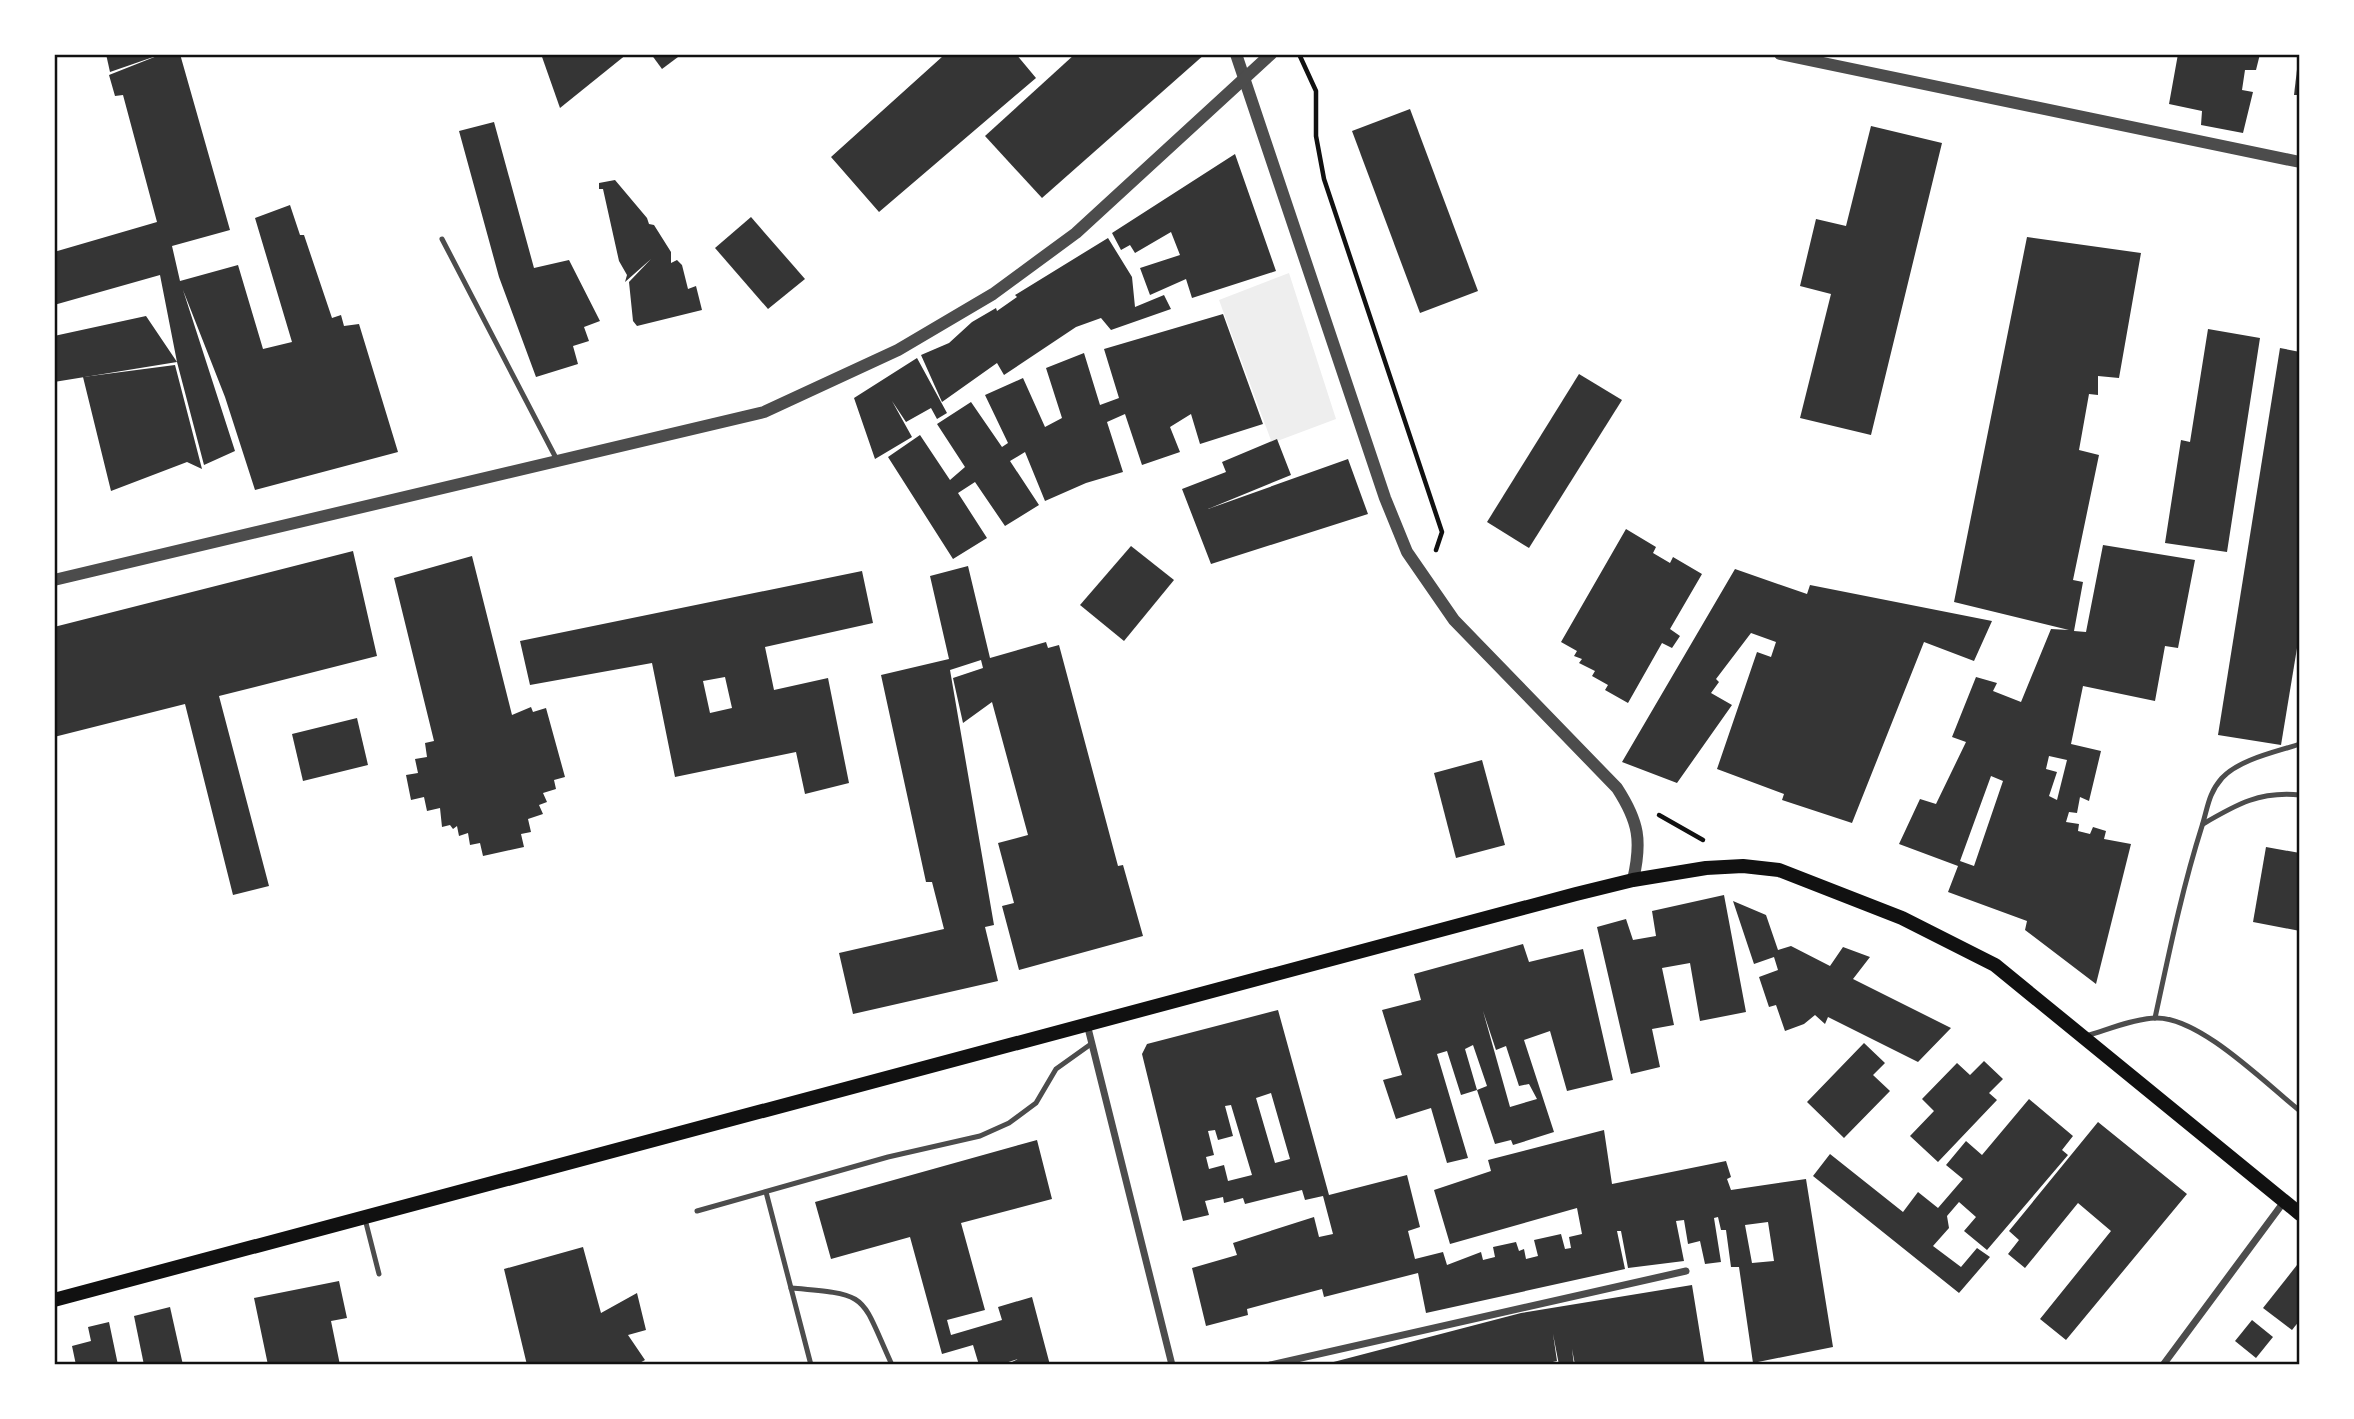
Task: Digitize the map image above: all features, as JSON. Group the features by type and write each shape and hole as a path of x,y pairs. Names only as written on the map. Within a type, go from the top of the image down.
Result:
{"main road":[{"path":"54,1300 1087,1023 1633,880 1718,867 1744,866 1779,870 1902,918 1995,965 2086,1036 2283,1203 2300,1214"}],"street":[{"path":"1236,54 1385,498 1407,552 1454,620 1617,788 1633,813 1639,838 1633,880"},
{"path":"54,580 764,412 898,350 993,294 1076,233 1271,54"},
{"path":"1780,54 2300,162"},
{"path":"1087,1023 1172,1365"},
{"path":"2162,1365 2283,1203"},
{"path":"1270,1365 1686,1271"}],"lane":[{"path":"442,240 558,460"},
{"path":"2155,1018 2182,891 2203,824 2208,796 2224,776 2261,757 2300,744"},
{"path":"2203,824 2236,804 2273,793 2300,795"},
{"path":"2086,1036 2155,1018 2176,1022 2202,1033 2300,1111"},
{"path":"697,1211 888,1157 980,1136 1009,1123 1035,1103 1056,1069 1091,1044"},
{"path":"766,1192 811,1365"},
{"path":"364,1216 379,1274"},
{"path":"791,1288 848,1293 864,1303 892,1365"}],"path":[{"path":"1299,54 1316,91 1316,136 1324,179 1442,532 1440,544 1421,575"},
{"path":"1617,788 1709,843"}],"shaded area":[{"path":"1289,273 1336,419 1272,443 1219,300"}],"building":[{"path":"106,54 158,54 159,55 110,72"},
{"path":"162,54 180,54 230,230 172,246 180,281 238,265 263,349 292,342 255,218 290,205 300,235 304,235 332,318 341,315 344,326 359,324 398,452 255,490 225,397 183,290 235,451 204,465 177,362 160,275 54,305 54,252 157,222 123,95 115,96 109,75"},
{"path":"541,54 627,54 560,108"},
{"path":"651,54 682,54 662,69"},
{"path":"941,54 1016,54 1036,78 879,212 831,157 943,56"},
{"path":"1075,54 1205,54 1042,198 985,136"},
{"path":"2178,54 2260,54 2256,70 2245,70 2242,90 2253,92 2243,133 2201,125 2202,111 2169,104"},
{"path":"2298,61 2300,95 2294,95"},
{"path":"1410,109 1478,291 1420,313 1352,131"},
{"path":"494,122 534,268 569,260 600,321 584,327 589,341 573,346 578,364 536,377 499,277 459,131"},
{"path":"1871,126 1942,143 1871,435 1800,418 1831,294 1800,286 1816,219 1846,226"},
{"path":"1235,154 1276,271 1192,298 1186,279 1150,295 1140,268 1180,255 1171,232 1135,253 1130,245 1121,250 1112,233"},
{"path":"615,180 649,224 654,225 671,252 671,263 677,260 682,265 688,289 696,286 702,310 637,326 633,321 629,282 651,259 625,282 627,275 619,261 603,189 599,189 599,183"},
{"path":"751,217 805,279 768,309 715,248"},
{"path":"2027,237 2141,253 2119,378 2098,376 2098,395 2089,394 2079,450 2099,455 2073,580 2083,582 2074,631 2086,632 2103,545 2195,560 2178,648 2165,646 2155,701 2083,686 2071,744 2101,751 2089,801 2080,797 2077,813 2069,812 2066,822 2079,824 2078,831 2090,834 2093,827 2106,831 2104,839 2131,844 2096,984 2025,930 2027,921 1948,892 1958,866 1899,844 1920,799 1936,804 1966,742 1952,737 1976,677 1997,683 1993,691 2021,702 2051,629 2069,630 1954,602","holes":["2049,756 2067,760 2057,800 2049,796 2057,772 2046,769","1991,776 2003,781 1974,866 1960,861"]},
{"path":"1108,238 1132,277 1135,307 1164,295 1171,309 1111,330 1101,318 1076,327 1004,375 997,363 942,402 921,355 949,343 972,322 996,308 997,311 1017,297 1015,295"},
{"path":"1223,314 1263,424 1200,444 1191,414 1170,427 1180,452 1142,465 1125,414 1107,422 1123,472 1086,483 1045,501 1025,452 1010,461 1039,505 1005,526 975,482 958,493 987,538 953,559 888,457 920,435 950,480 965,467 937,424 971,402 1002,447 1008,443 985,395 1023,378 1045,427 1062,418 1046,368 1084,353 1100,405 1119,398 1104,349"},
{"path":"146,316 177,362 54,382 54,336"},
{"path":"2208,329 2260,338 2227,552 2165,543 2181,440 2190,442"},
{"path":"2280,348 2300,352 2300,630 2281,745 2218,735"},
{"path":"917,358 947,413 937,419 931,408 906,422 892,401 912,437 875,459 854,398"},
{"path":"175,365 202,469 187,462 111,491 83,377"},
{"path":"1579,374 1622,400 1529,548 1487,522"},
{"path":"1277,439 1291,475 1208,509 1348,459 1368,514 1211,564 1182,489 1226,472 1222,462"},
{"path":"1626,529 1656,547 1653,553 1670,563 1673,557 1702,574 1670,629 1680,636 1672,648 1662,643 1628,703 1605,690 1608,685 1592,676 1595,671 1579,663 1582,659 1574,656 1577,651 1561,642"},
{"path":"1131,546 1174,580 1124,641 1080,605"},
{"path":"353,551 377,656 219,696 269,886 233,895 185,704 54,737 54,627"},
{"path":"472,556 512,715 531,707 533,712 546,708 565,777 554,780 556,789 543,793 547,802 539,805 543,814 528,819 531,832 521,834 524,847 483,856 480,843 470,845 468,833 459,836 457,826 453,829 450,825 442,827 440,808 427,811 424,797 411,800 406,775 418,773 415,759 427,757 425,743 434,741 394,578"},
{"path":"968,566 990,658 1046,642 1048,648 1059,645 1118,866 1123,865 1143,936 1019,970 1002,906 1014,903 998,843 1028,835 992,702 963,723 953,678 983,668 981,660 950,670 994,925 985,927 998,981 853,1014 839,953 944,929 932,882 926,882 881,675 949,659 930,576"},
{"path":"1735,569 1807,594 1810,585 1992,621 1974,661 1924,642 1852,823 1782,800 1784,794 1717,769 1757,652 1771,657 1776,642 1751,633 1716,679 1719,682 1711,693 1732,705 1677,783 1622,762"},
{"path":"862,571 873,623 765,647 774,690 828,678 849,783 805,794 796,752 675,777 652,663 530,685 520,641","holes":["725,677 732,708 710,713 703,681"]},
{"path":"357,718 368,765 303,781 292,734"},
{"path":"1482,760 1505,845 1456,858 1434,773"},
{"path":"2266,847 2300,853 2300,931 2253,922"},
{"path":"1724,895 1746,1012 1700,1021 1690,963 1662,968 1674,1025 1652,1029 1660,1067 1631,1074 1597,927 1626,919 1633,940 1656,936 1652,911"},
{"path":"1733,901 1766,915 1778,950 1791,946 1830,966 1843,947 1870,957 1853,979 1951,1028 1918,1062 1828,1017 1825,1024 1815,1015 1804,1024 1785,1031 1776,1005 1769,1007 1759,977 1778,970 1774,957 1754,964"},
{"path":"1523,944 1529,962 1583,949 1613,1080 1567,1091 1550,1031 1524,1040 1554,1132 1513,1145 1511,1140 1495,1144 1477,1090 1461,1095 1447,1051 1437,1054 1468,1158 1447,1163 1431,1108 1396,1119 1383,1080 1402,1075 1382,1010 1421,1000 1414,974","holes":["1483,1011 1496,1050 1506,1046 1519,1086 1529,1084 1537,1099 1510,1107","1473,1045 1487,1086 1477,1090 1465,1049"]},
{"path":"1278,1010 1329,1195 1407,1175 1420,1227 1408,1231 1415,1259 1443,1252 1447,1265 1481,1252 1483,1260 1495,1257 1493,1247 1516,1242 1519,1251 1524,1249 1526,1259 1538,1256 1534,1240 1561,1234 1565,1249 1571,1248 1569,1237 1582,1234 1577,1208 1450,1244 1434,1190 1491,1171 1488,1160 1604,1130 1612,1184 1726,1161 1731,1177 1727,1179 1731,1190 1806,1179 1833,1347 1753,1363 1739,1267 1731,1267 1726,1230 1721,1230 1718,1217 1714,1218 1721,1262 1705,1264 1700,1241 1688,1244 1684,1220 1676,1221 1684,1261 1628,1268 1621,1231 1617,1231 1625,1269 1426,1313 1418,1273 1324,1297 1322,1289 1247,1309 1248,1315 1206,1326 1192,1268 1237,1255 1233,1243 1314,1217 1319,1237 1333,1234 1323,1196 1305,1200 1302,1190 1245,1204 1243,1198 1224,1203 1223,1197 1205,1201 1209,1215 1183,1221 1142,1054 1147,1044","holes":["1271,1093 1290,1159 1275,1163 1256,1098","1231,1105 1252,1175 1228,1181 1224,1165 1209,1169 1206,1157 1214,1155 1208,1131 1215,1130 1218,1140 1233,1136 1225,1106","1768,1222 1774,1261 1752,1263 1745,1225"]},
{"path":"1864,1043 1885,1063 1873,1075 1890,1091 1844,1138 1807,1102"},
{"path":"1984,1061 2003,1079 1989,1093 1997,1100 1938,1162 1910,1136 1934,1111 1922,1099 1957,1063 1970,1075"},
{"path":"2029,1099 2073,1136 2062,1150 2068,1155 1987,1250 1964,1231 1976,1217 1959,1202 1947,1216 1949,1228 1933,1246 1961,1267 1977,1248 1990,1257 1959,1293 1813,1176 1830,1154 1903,1212 1918,1192 1938,1208 1963,1179 1946,1165 1966,1141 1982,1155"},
{"path":"2098,1122 2187,1194 2066,1340 2040,1319 2111,1231 2078,1203 2025,1268 2008,1254 2019,1240 2009,1231"},
{"path":"1037,1140 1052,1199 961,1223 985,1310 947,1320 951,1335 1002,1320 998,1307 1032,1297 1050,1365 1006,1365 1018,1359 999,1365 979,1365 973,1345 942,1354 910,1237 831,1259 815,1202"},
{"path":"583,1247 601,1313 637,1293 646,1330 628,1335 645,1360 636,1365 527,1365 504,1269"},
{"path":"2297,1265 2300,1267 2300,1320 2292,1330 2263,1308"},
{"path":"339,1281 347,1318 331,1321 340,1365 268,1365 254,1298"},
{"path":"1692,1285 1705,1365 1575,1365 1572,1349 1574,1365 1559,1365 1553,1334 1557,1361 1540,1365 1322,1365 1521,1313"},
{"path":"170,1307 183,1365 144,1365 134,1316"},
{"path":"2252,1320 2273,1337 2256,1358 2235,1341"},
{"path":"109,1322 118,1365 76,1365 72,1346 91,1341 88,1327"}]}
